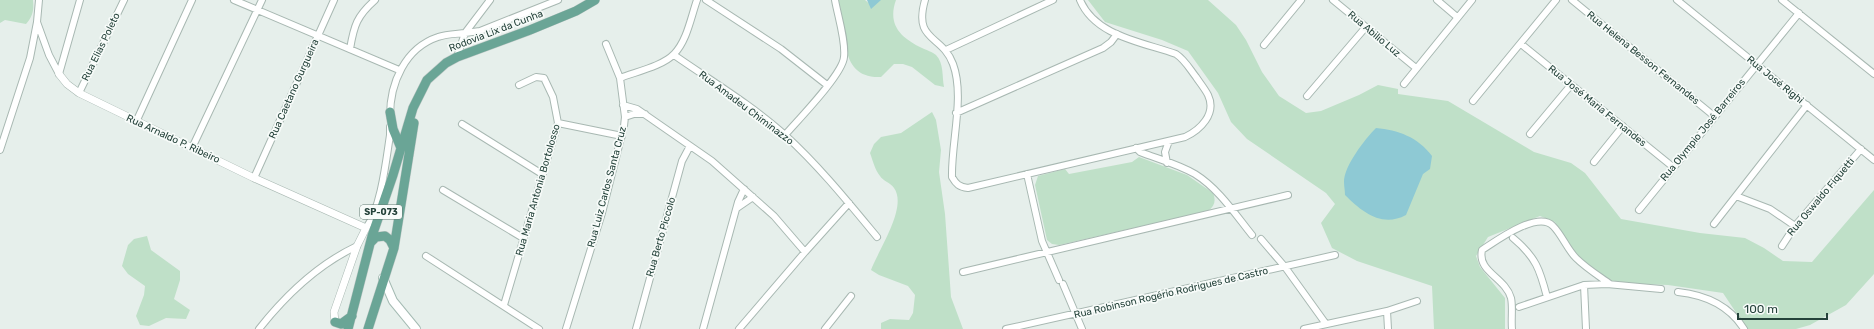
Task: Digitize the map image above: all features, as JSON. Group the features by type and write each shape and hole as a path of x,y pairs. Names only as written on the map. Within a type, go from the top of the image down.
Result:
{"main road":[{"name":"Rodovia Lix da Cunha","path":"348,329 371,242 413,108 427,80 446,63 457,57 530,30 595,0"},
{"name":"Rodovia Lix da Cunha","path":"368,329 383,278 394,248 418,96"},
{"path":"390,112 393,129 401,148"},
{"path":"371,242 376,237 385,236 390,240 394,248"},
{"path":"383,278 393,301 416,329"},
{"path":"335,325 342,324 352,316"}],"street":[{"name":"Rua Arnaldo P. Ribeiro","path":"39,0 37,22 49,55 59,74 67,84 79,93 254,178 366,228"},
{"path":"59,74 80,0"},
{"name":"Rua Elias Poleto","path":"79,93 124,0"},
{"path":"136,122 192,0"},
{"path":"234,0 318,34 399,70"},
{"path":"192,148 262,0"},
{"name":"Rua Caetano Gurgueira","path":"254,178 334,0"},
{"path":"350,49 353,29 357,19 375,0"},
{"path":"457,57 465,33 490,0"},
{"path":"335,325 334,312 357,246 372,220 386,161 390,135 392,93 399,70 420,46 429,40 439,36 480,31 558,0"},
{"path":"620,78 665,61 674,55 680,46 697,0"},
{"path":"706,0 782,49 827,85"},
{"path":"785,135 841,68 845,56 835,0"},
{"path":"925,0 921,12 924,30 946,50 953,64 956,76 956,113 952,176 955,183 961,187 968,188 1185,137 1202,126 1210,111 1211,104 1209,96 1183,58 1176,54 1117,34 1101,26 1088,16 1080,0"},
{"path":"946,50 1053,0"},
{"path":"1264,44 1301,0"},
{"name":"Rua Abilio Luz","path":"1333,0 1416,68"},
{"path":"1437,0 1458,17"},
{"path":"1404,84 1472,0"},
{"path":"1473,101 1556,0"},
{"name":"Rua Helena Besson Fernandes","path":"1572,0 1714,116"},
{"name":"Rua José Righi","path":"1677,0 1874,160"},
{"path":"1782,0 1874,74"},
{"name":"Rua Olympio José Barreiros","path":"1639,210 1798,13"},
{"path":"0,150 30,58 37,22"},
{"path":"1307,96 1366,28"},
{"path":"956,113 1103,48 1111,42 1117,34"},
{"name":"Rua Luiz Carlos Santa Cruz","path":"566,329 600,219 622,136 624,117 620,78 606,44"},
{"name":"Rua José Maria Fernandes","path":"1521,44 1673,167"},
{"name":"Rua Amadeu Chiminazzo","path":"674,55 735,97 785,135 827,178 877,237"},
{"name":"Rua Maria Antonia Bortolosso","path":"504,305 558,123 553,97 544,78 536,77 519,85"},
{"path":"1530,134 1571,85"},
{"path":"623,105 633,107 645,114 712,161 774,216 805,252"},
{"path":"1714,224 1807,105"},
{"path":"624,117 634,114 645,114"},
{"path":"558,123 622,136"},
{"path":"462,124 542,174"},
{"path":"1594,162 1622,126"},
{"path":"1167,163 1166,152 1169,141"},
{"name":"Rua Berto Piccolo","path":"636,329 682,162 690,146"},
{"path":"1136,148 1140,152 1186,169 1203,179 1231,208 1252,235"},
{"name":"Rua Oswaldo Fiquetti","path":"1782,246 1795,226 1861,149"},
{"path":"1027,174 1046,252 1082,329"},
{"path":"703,329 737,208 744,189"},
{"path":"443,190 524,238"},
{"path":"963,272 1288,195"},
{"path":"1736,196 1770,210 1795,226"},
{"path":"737,208 753,197"},
{"path":"739,329 849,203"},
{"path":"1512,329 1511,298 1503,283 1483,265 1480,258 1482,250 1512,231 1540,221 1547,221 1553,225 1576,258 1610,284"},
{"path":"1513,238 1526,248 1539,268 1547,297"},
{"path":"1261,239 1285,267 1326,324"},
{"path":"259,329 270,315 295,290 323,267 357,246"},
{"name":"Rua Robinson Rogério Rodrigues de Castro","path":"1006,329 1335,255"},
{"path":"426,256 539,329"},
{"path":"1519,307 1584,285 1610,284 1661,289"},
{"path":"1584,285 1586,329"},
{"path":"1678,292 1694,293 1707,297 1729,310 1744,329"},
{"path":"825,329 851,296"},
{"path":"1304,329 1387,311 1417,300"},
{"path":"1387,311 1388,329"}],"green space":[{"path":"0,0 33,0 32,13 26,24 5,20 0,23"},
{"path":"838,0 865,0 872,6 877,0 896,0 893,17 898,30 908,40 939,58 942,66 944,87 935,85 912,67 903,64 894,64 881,77 867,75 857,70 850,61 846,49"},
{"path":"1088,0 1208,0 1236,25 1246,40 1262,72 1279,96 1306,113 1321,111 1359,95 1378,85 1398,89 1398,94 1448,101 1534,152 1571,163 1585,173 1621,219 1700,233 1745,238 1764,248 1783,261 1812,262 1874,190 1874,274 1846,305 1810,325 1796,329 1747,329 1723,293 1668,285 1615,283 1576,258 1555,222 1540,216 1488,237 1476,256 1480,267 1505,298 1505,329 1434,329 1432,286 1357,261 1332,248 1321,223 1335,204 1326,193 1247,139 1231,122 1218,93 1188,51 1162,40 1105,22"},
{"path":"932,112 936,120 941,150 939,172 945,214 951,297 963,329 881,329 881,323 890,319 909,320 913,313 915,295 908,286 879,275 871,270 895,217 897,196 893,186 881,178 878,174 870,153 874,144 881,137 901,133"},
{"path":"1139,157 1187,175 1213,193 1215,200 1212,207 1208,211 1059,245 1052,244 1047,240 1035,185 1038,176 1065,169 1069,174 1132,162"},
{"path":"147,236 151,250 180,271 180,280 174,299 190,310 186,319 166,318 149,326 140,325 136,316 144,295 145,286 128,274 122,266 128,245 134,239"}],"water":[{"path":"867,0 881,0 871,9"},
{"path":"1376,128 1400,133 1414,139 1432,156 1430,169 1423,174 1406,215 1397,219 1381,219 1373,216 1358,207 1345,195 1344,182 1347,168 1366,139"}]}
